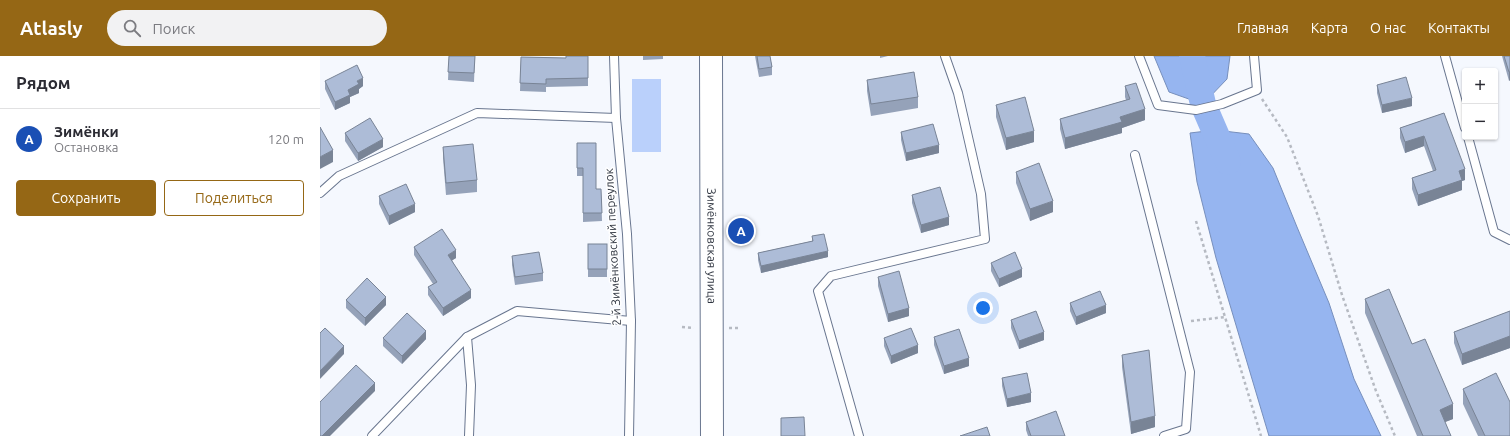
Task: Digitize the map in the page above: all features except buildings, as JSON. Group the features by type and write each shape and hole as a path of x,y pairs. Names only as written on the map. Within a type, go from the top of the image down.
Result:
{"main road":[{"name":"Зимёнковская улица","path":"711,56 712,436"}],"lane":[{"name":"2-й Зимёнковский переулок","path":"614,56 616,118 627,234 630,321 629,436"},
{"path":"859,436 818,291 831,276 985,239 979,186 958,93 945,56"},
{"path":"1139,56 1158,105 1196,110 1222,104 1257,90 1254,56"},
{"path":"1445,56 1462,117"},
{"path":"320,193 339,176 477,113 616,118"},
{"path":"1469,140 1494,232 1510,240"},
{"path":"1135,155 1190,372 1186,428 1164,436"},
{"path":"372,436 466,337 516,311 630,321"},
{"path":"466,337 471,385 470,436"}],"path":[{"path":"1257,90 1287,137 1318,216 1342,294 1376,391 1394,436"},
{"path":"1196,221 1261,436"},
{"path":"1191,321 1226,317"}],"shaded area":[{"path":"1154,56 1230,56 1227,79 1203,104 1169,92"},
{"path":"632,79 661,79 661,152 632,152"},
{"path":"1215,130 1249,134 1273,168 1329,303 1354,379 1381,436 1269,436 1216,258 1197,182 1190,133"}],"waterway":[{"path":"1192,56 1203,104 1228,162"}],"place":[{"name":"Зимёнки","path":"741,231"}]}
